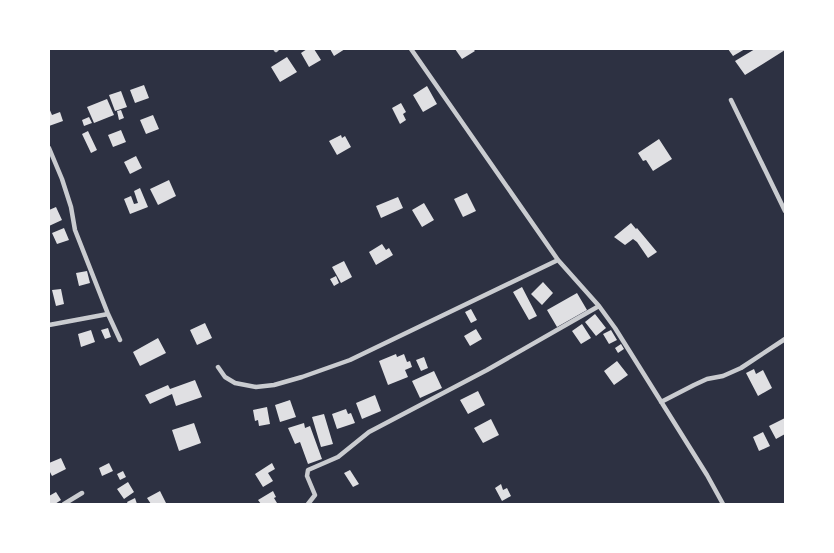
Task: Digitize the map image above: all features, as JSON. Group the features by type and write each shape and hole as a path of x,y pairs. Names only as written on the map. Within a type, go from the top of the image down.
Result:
{"street":[{"path":"411,49 558,260 599,306 625,343 723,504"},
{"path":"731,100 785,211"},
{"path":"49,148 62,178 71,207 75,230 120,340"},
{"path":"218,367 225,378 235,383 256,387 274,385 350,360 558,260"},
{"path":"308,504 315,495 307,476 308,470 338,458 369,432 487,370 599,306"},
{"path":"49,325 108,314"},
{"path":"661,402 694,384 723,376 741,368 785,339"},
{"path":"64,504 82,493"}],"building":[{"path":"307,49 314,49 321,60 309,67 301,53"},
{"path":"330,49 345,49 334,56"},
{"path":"455,49 473,49 475,51 462,59"},
{"path":"728,49 745,49 733,56"},
{"path":"755,49 785,50 745,75 735,61"},
{"path":"287,57 297,72 280,82 271,67"},
{"path":"144,85 149,98 135,103 130,90"},
{"path":"427,86 437,104 423,112 413,95"},
{"path":"121,91 127,107 115,111 109,95"},
{"path":"107,99 114,115 94,123 87,107"},
{"path":"401,103 406,112 403,114 406,120 400,124 392,108"},
{"path":"49,108 52,115 60,112 63,121 49,126"},
{"path":"121,110 124,118 119,120 117,111"},
{"path":"153,115 159,129 146,134 140,120"},
{"path":"89,117 92,123 84,126 82,120"},
{"path":"121,130 126,142 113,147 108,135"},
{"path":"88,131 97,150 91,153 82,134"},
{"path":"341,135 342,138 345,136 351,147 337,155 329,141"},
{"path":"659,139 672,159 653,171 646,160 643,161 638,153"},
{"path":"136,156 142,168 130,174 124,162"},
{"path":"169,180 176,196 158,205 150,189"},
{"path":"140,188 148,207 130,214 124,199 131,196 134,204 138,203 134,191"},
{"path":"467,193 476,211 463,217 454,199"},
{"path":"398,197 403,208 381,218 376,206"},
{"path":"424,203 434,220 422,227 412,210"},
{"path":"56,207 62,220 49,226 49,210"},
{"path":"631,223 657,252 648,258 633,239 625,245 614,237"},
{"path":"64,228 69,240 57,244 52,233"},
{"path":"382,244 386,250 389,248 393,255 376,265 369,252"},
{"path":"344,261 352,277 341,283 332,267"},
{"path":"87,271 90,283 79,286 76,273"},
{"path":"336,276 339,283 334,286 330,279"},
{"path":"543,282 553,293 542,305 531,294"},
{"path":"522,287 537,316 529,320 513,292"},
{"path":"61,289 64,304 56,306 52,290"},
{"path":"577,293 587,310 557,327 547,310"},
{"path":"471,309 477,320 471,323 465,312"},
{"path":"595,314 606,328 596,336 585,322"},
{"path":"205,323 212,338 197,345 190,330"},
{"path":"582,324 591,338 581,344 572,331"},
{"path":"108,328 111,337 105,339 101,330"},
{"path":"476,329 482,339 470,346 464,336"},
{"path":"91,330 95,342 81,347 78,334"},
{"path":"611,330 617,340 609,344 603,334"},
{"path":"158,338 166,353 140,366 133,352"},
{"path":"621,344 624,349 618,353 615,348"},
{"path":"396,354 397,357 404,354 407,362 410,361 412,367 405,370 408,377 388,385 379,361"},
{"path":"424,357 428,368 421,371 416,360"},
{"path":"617,361 628,375 614,385 604,371"},
{"path":"754,369 756,374 763,370 772,388 758,396 746,373"},
{"path":"434,371 442,388 420,398 412,381"},
{"path":"195,380 202,397 176,406 172,394 150,404 145,395 168,385 170,389"},
{"path":"478,391 485,405 468,414 460,400"},
{"path":"375,395 381,411 362,419 356,403"},
{"path":"290,400 296,417 280,422 275,405"},
{"path":"267,407 270,424 259,426 258,420 255,421 253,410"},
{"path":"346,409 348,414 351,413 355,423 337,429 332,414"},
{"path":"324,414 333,444 321,447 312,417"},
{"path":"785,418 785,434 776,439 769,426"},
{"path":"491,419 499,435 483,443 474,428"},
{"path":"194,423 201,443 179,451 172,430"},
{"path":"304,423 305,428 310,426 322,459 308,464 300,442 295,444 288,428"},
{"path":"763,432 770,446 759,451 753,437"},
{"path":"61,458 66,469 52,476 49,470 49,463"},
{"path":"109,463 113,471 102,476 99,468"},
{"path":"272,463 275,469 268,473 273,481 263,487 255,474"},
{"path":"350,470 359,484 353,487 344,473"},
{"path":"123,471 126,477 120,480 117,474"},
{"path":"128,482 134,492 124,499 117,489"},
{"path":"501,484 503,490 507,488 511,496 502,501 495,488"},
{"path":"160,491 166,503 151,504 147,498"},
{"path":"273,491 277,503 261,504 258,500"},
{"path":"56,492 61,500 55,504 49,504 49,496"},
{"path":"135,498 137,504 128,504 127,502"}]}
